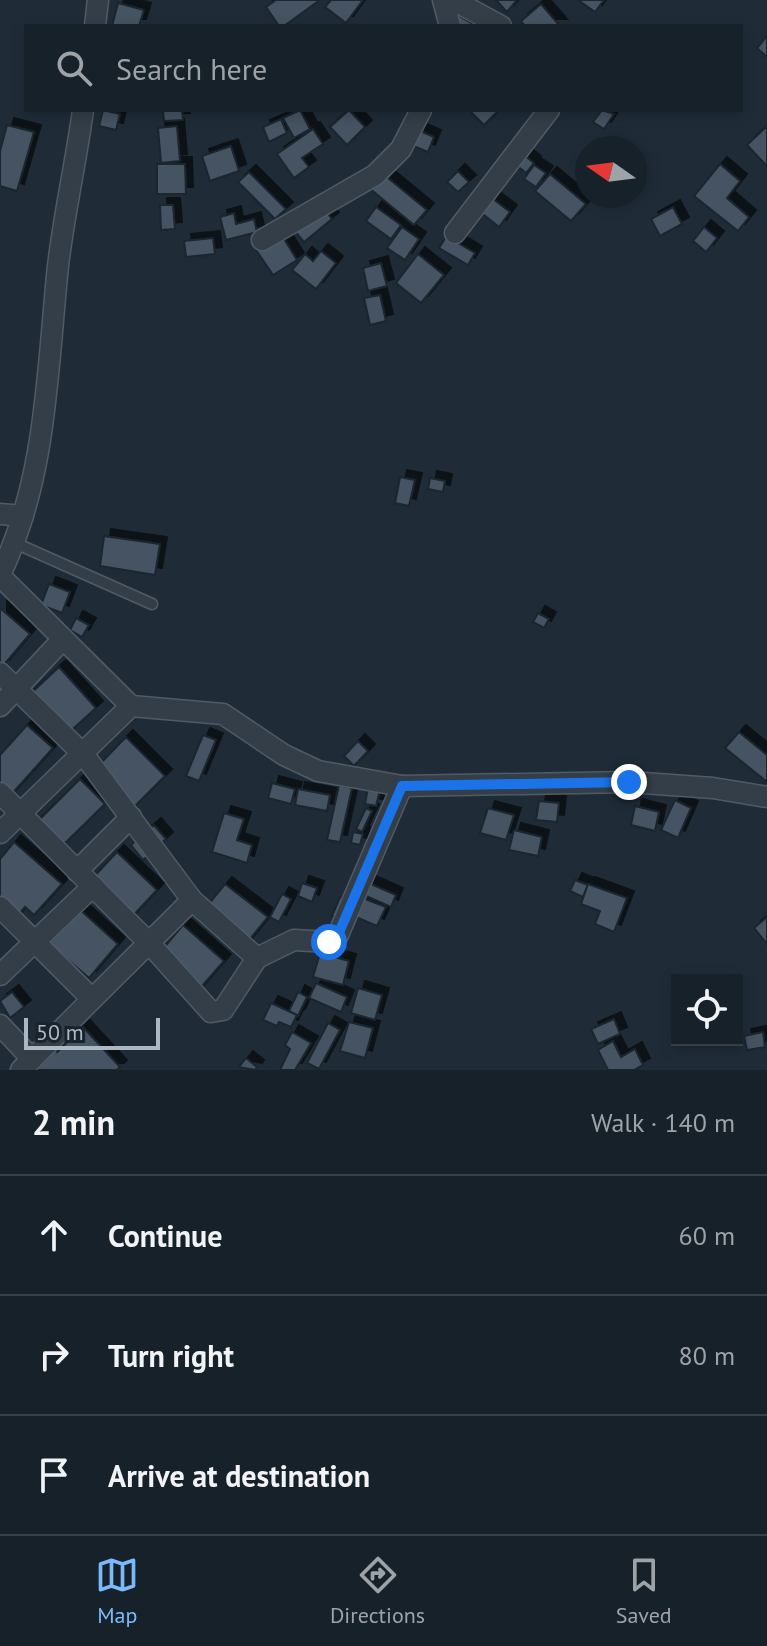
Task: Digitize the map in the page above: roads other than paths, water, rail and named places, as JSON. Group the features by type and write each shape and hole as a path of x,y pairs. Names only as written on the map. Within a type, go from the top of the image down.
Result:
{"street":[{"path":"95,24 98,0"},
{"path":"443,0 449,24"},
{"path":"453,0 497,24"},
{"path":"83,112 58,265 43,435 15,543 0,576 131,706 223,714 284,755 318,771 402,786 629,782 713,788 767,797"},
{"path":"262,240 375,175 401,149 420,112"},
{"path":"455,233 547,112"},
{"path":"0,514 23,516"},
{"path":"0,706 63,639"},
{"path":"0,673 84,755 192,900 257,958"},
{"path":"0,833 84,755 131,706"},
{"path":"0,793 149,943 211,1012 223,1010 257,958 294,940 329,942 338,935 402,786"},
{"path":"77,871 131,817"},
{"path":"0,975 93,886"},
{"path":"0,1025 27,1064 192,900"},
{"path":"0,907 92,999"}],"lane":[{"path":"15,543 152,604"}]}
